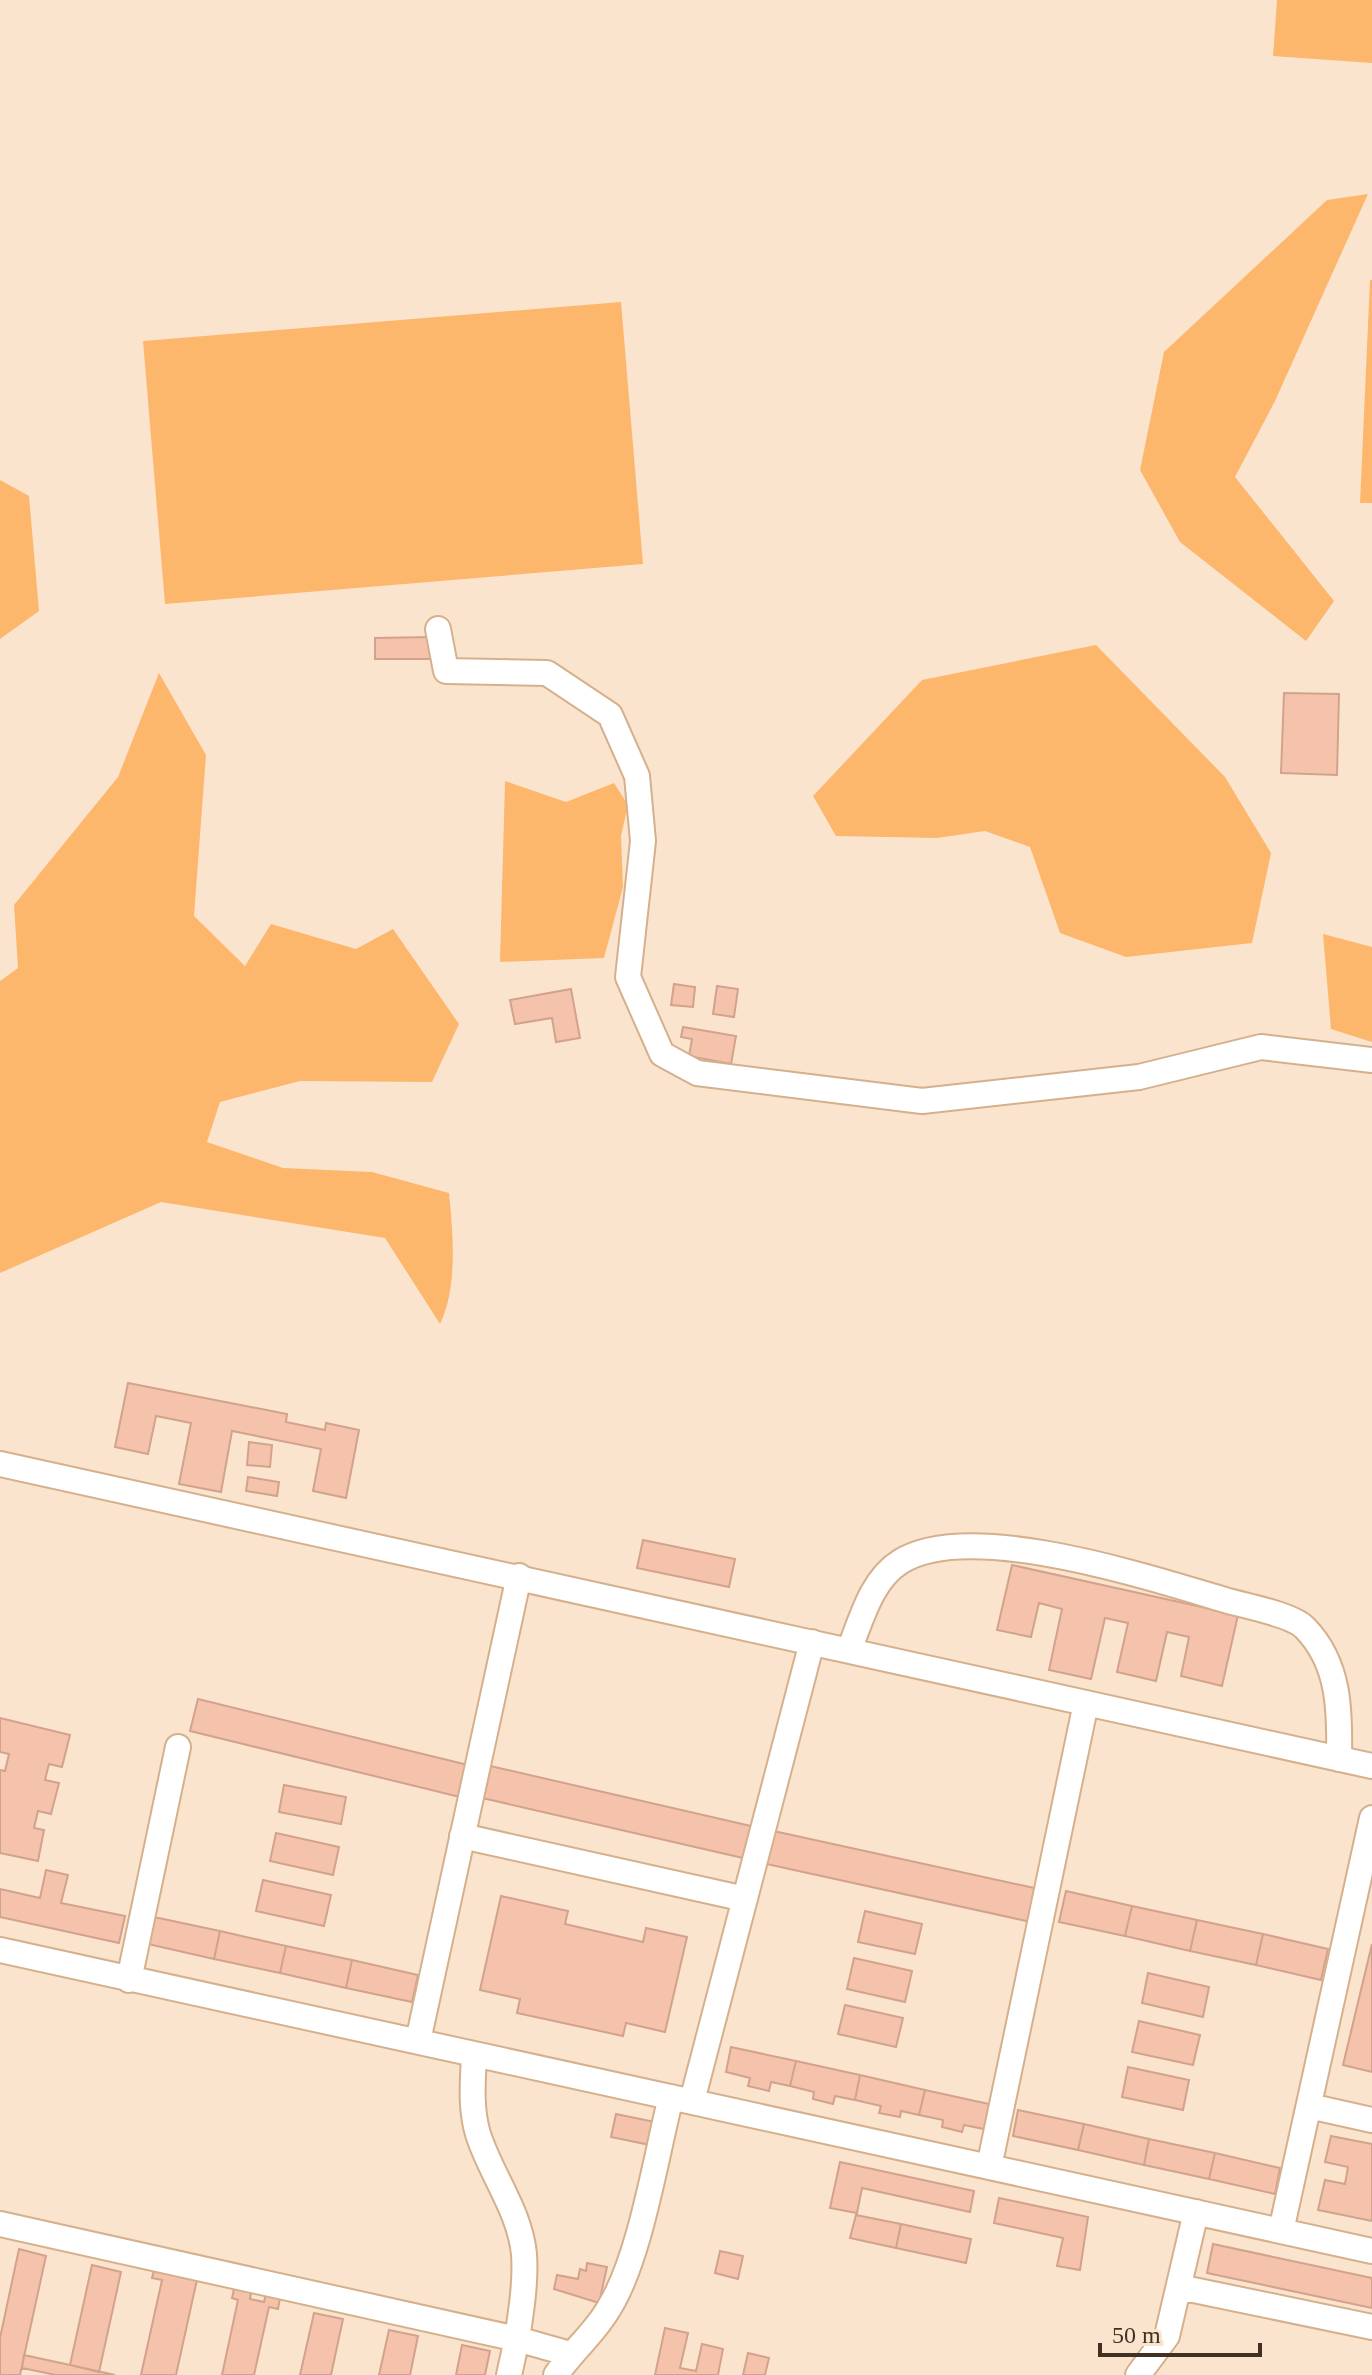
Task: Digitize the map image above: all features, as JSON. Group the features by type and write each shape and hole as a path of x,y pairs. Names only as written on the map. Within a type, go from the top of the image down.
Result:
{"street":[{"path":"438,629 446,671 547,673 610,715 637,776 643,841 628,977 662,1054 697,1073 922,1101 1139,1077 1261,1047 1372,1060"},
{"path":"0,1464 1372,1766"},
{"path":"849,1650 879,1582 898,1562 926,1551 954,1546 985,1548 1089,1563 1303,1625 1326,1655 1334,1678 1340,1713 1339,1759"},
{"path":"418,2041 519,1576"},
{"path":"556,2375 609,2309 626,2272 745,1899 812,1642"},
{"path":"989,2167 1086,1703"},
{"path":"129,1980 178,1747"},
{"path":"1281,2231 1309,2106 1363,1901 1372,1818"},
{"path":"462,1836 745,1899"},
{"path":"0,1950 1372,2251"},
{"path":"474,2054 472,2101 478,2133 498,2175 524,2252 517,2339 509,2375"},
{"path":"1309,2106 1372,2120"},
{"path":"1138,2375 1167,2336 1196,2212"},
{"path":"0,2224 517,2339 570,2354"},
{"path":"1179,2287 1372,2327"}],"shaded area":[{"path":"1277,0 1372,0 1372,63 1273,56"},
{"path":"1368,194 1275,401 1235,477 1334,601 1306,641 1180,542 1140,470 1164,352 1327,200"},
{"path":"1370,280 1372,503 1360,503"},
{"path":"621,302 643,564 165,604 143,341"},
{"path":"0,480 29,496 39,611 0,639"},
{"path":"1096,645 1225,777 1271,853 1252,943 1126,957 1060,933 1030,847 985,831 937,838 836,836 813,796 922,680"},
{"path":"159,673 206,755 194,916 245,966 271,924 356,949 393,929 459,1024 432,1082 300,1081 220,1102 207,1142 283,1168 372,1172 449,1193 452,1277 440,1324 385,1238 161,1202 0,1273 0,981 18,968 14,905 118,777"},
{"path":"505,781 566,802 614,783 628,805 621,836 623,887 604,958 500,962"},
{"path":"1323,934 1372,947 1372,1042 1331,1029"}],"building":[{"path":"432,637 432,659 375,659 375,638"},
{"path":"1284,693 1339,694 1337,775 1281,773"},
{"path":"674,984 695,987 693,1007 671,1005"},
{"path":"717,986 738,989 734,1017 713,1014"},
{"path":"571,989 580,1038 556,1042 552,1018 515,1024 510,1000"},
{"path":"683,1027 736,1036 731,1064 689,1056 692,1039 681,1037"},
{"path":"128,1383 287,1414 286,1422 325,1430 326,1423 359,1430 346,1498 313,1491 321,1449 232,1431 221,1492 179,1484 191,1423 156,1416 148,1454 115,1447"},
{"path":"249,1442 272,1445 270,1467 247,1465"},
{"path":"248,1477 279,1482 277,1496 246,1491"},
{"path":"643,1540 735,1559 729,1587 637,1568"},
{"path":"1012,1565 1238,1615 1222,1686 1181,1676 1189,1637 1167,1632 1156,1681 1117,1672 1128,1623 1105,1618 1091,1679 1049,1670 1062,1609 1039,1603 1031,1637 997,1630"},
{"path":"198,1699 468,1765 460,1797 190,1731"},
{"path":"0,1718 70,1735 62,1767 49,1764 45,1780 59,1783 51,1814 38,1811 34,1828 44,1830 38,1861 0,1853 0,1770 5,1771 9,1754 0,1752"},
{"path":"486,1765 751,1826 743,1858 478,1797"},
{"path":"284,1785 346,1797 341,1824 279,1812"},
{"path":"769,1830 1039,1889 1031,1922 762,1863"},
{"path":"276,1833 339,1847 333,1875 270,1861"},
{"path":"46,1870 68,1875 61,1903 125,1916 119,1943 0,1917 0,1889 40,1898"},
{"path":"263,1880 331,1895 324,1926 256,1911"},
{"path":"1066,1891 1132,1906 1125,1936 1059,1922"},
{"path":"501,1896 568,1911 565,1924 643,1942 646,1928 687,1937 665,2032 626,2023 623,2036 517,2013 520,1999 480,1990"},
{"path":"1132,1906 1197,1920 1190,1951 1125,1936"},
{"path":"865,1911 922,1924 915,1954 858,1942"},
{"path":"154,1917 220,1931 214,1959 148,1944"},
{"path":"1197,1920 1263,1934 1256,1965 1190,1951"},
{"path":"220,1931 286,1946 280,1973 214,1959"},
{"path":"1263,1934 1328,1949 1321,1980 1256,1965"},
{"path":"1372,1944 1372,2072 1343,2065"},
{"path":"286,1946 352,1960 346,1988 280,1973"},
{"path":"854,1958 912,1971 905,2002 847,1989"},
{"path":"352,1960 418,1975 412,2002 346,1988"},
{"path":"1148,1973 1209,1987 1203,2017 1142,2003"},
{"path":"845,2005 903,2018 896,2047 838,2034"},
{"path":"1139,2021 1200,2035 1193,2065 1132,2052"},
{"path":"731,2047 796,2061 790,2086 771,2082 769,2091 748,2086 750,2078 726,2072"},
{"path":"796,2061 860,2075 855,2100 835,2096 833,2104 813,2099 814,2092 790,2086"},
{"path":"1128,2067 1189,2080 1183,2110 1122,2097"},
{"path":"860,2075 925,2090 919,2115 901,2111 900,2117 879,2113 881,2106 855,2100"},
{"path":"925,2090 989,2104 984,2129 964,2125 962,2132 942,2127 943,2120 919,2115"},
{"path":"1018,2110 1084,2124 1078,2150 1013,2136"},
{"path":"616,2114 655,2122 650,2145 611,2137"},
{"path":"1084,2124 1149,2139 1144,2165 1078,2150"},
{"path":"1331,2136 1372,2144 1372,2221 1318,2210 1325,2180 1345,2184 1348,2167 1325,2162"},
{"path":"1149,2139 1215,2153 1209,2179 1144,2165"},
{"path":"1215,2153 1280,2168 1275,2194 1209,2179"},
{"path":"840,2162 974,2191 970,2212 862,2188 857,2213 830,2208"},
{"path":"999,2198 1088,2217 1080,2270 1057,2266 1063,2238 994,2223"},
{"path":"856,2215 901,2224 896,2248 850,2238"},
{"path":"901,2224 971,2239 966,2263 896,2248"},
{"path":"1213,2244 1372,2278 1372,2308 1207,2273"},
{"path":"19,2249 46,2256 20,2375 0,2375 0,2338"},
{"path":"720,2251 743,2256 738,2279 715,2273"},
{"path":"587,2263 607,2267 599,2303 554,2289 557,2275 578,2279 580,2269 586,2271"},
{"path":"92,2265 121,2272 99,2372 70,2365"},
{"path":"155,2266 198,2275 176,2375 141,2375 162,2280 152,2278"},
{"path":"235,2284 252,2287 250,2299 264,2302 267,2290 281,2293 278,2309 269,2307 254,2375 222,2375 238,2300 232,2298"},
{"path":"314,2313 343,2319 331,2375 300,2375"},
{"path":"665,2328 688,2333 680,2368 696,2371 702,2344 723,2349 718,2375 655,2375"},
{"path":"389,2330 418,2336 410,2375 379,2375"},
{"path":"462,2345 490,2351 485,2375 456,2375"},
{"path":"748,2353 769,2358 765,2375 743,2375"},
{"path":"24,2355 115,2375 56,2375 22,2368"}]}
